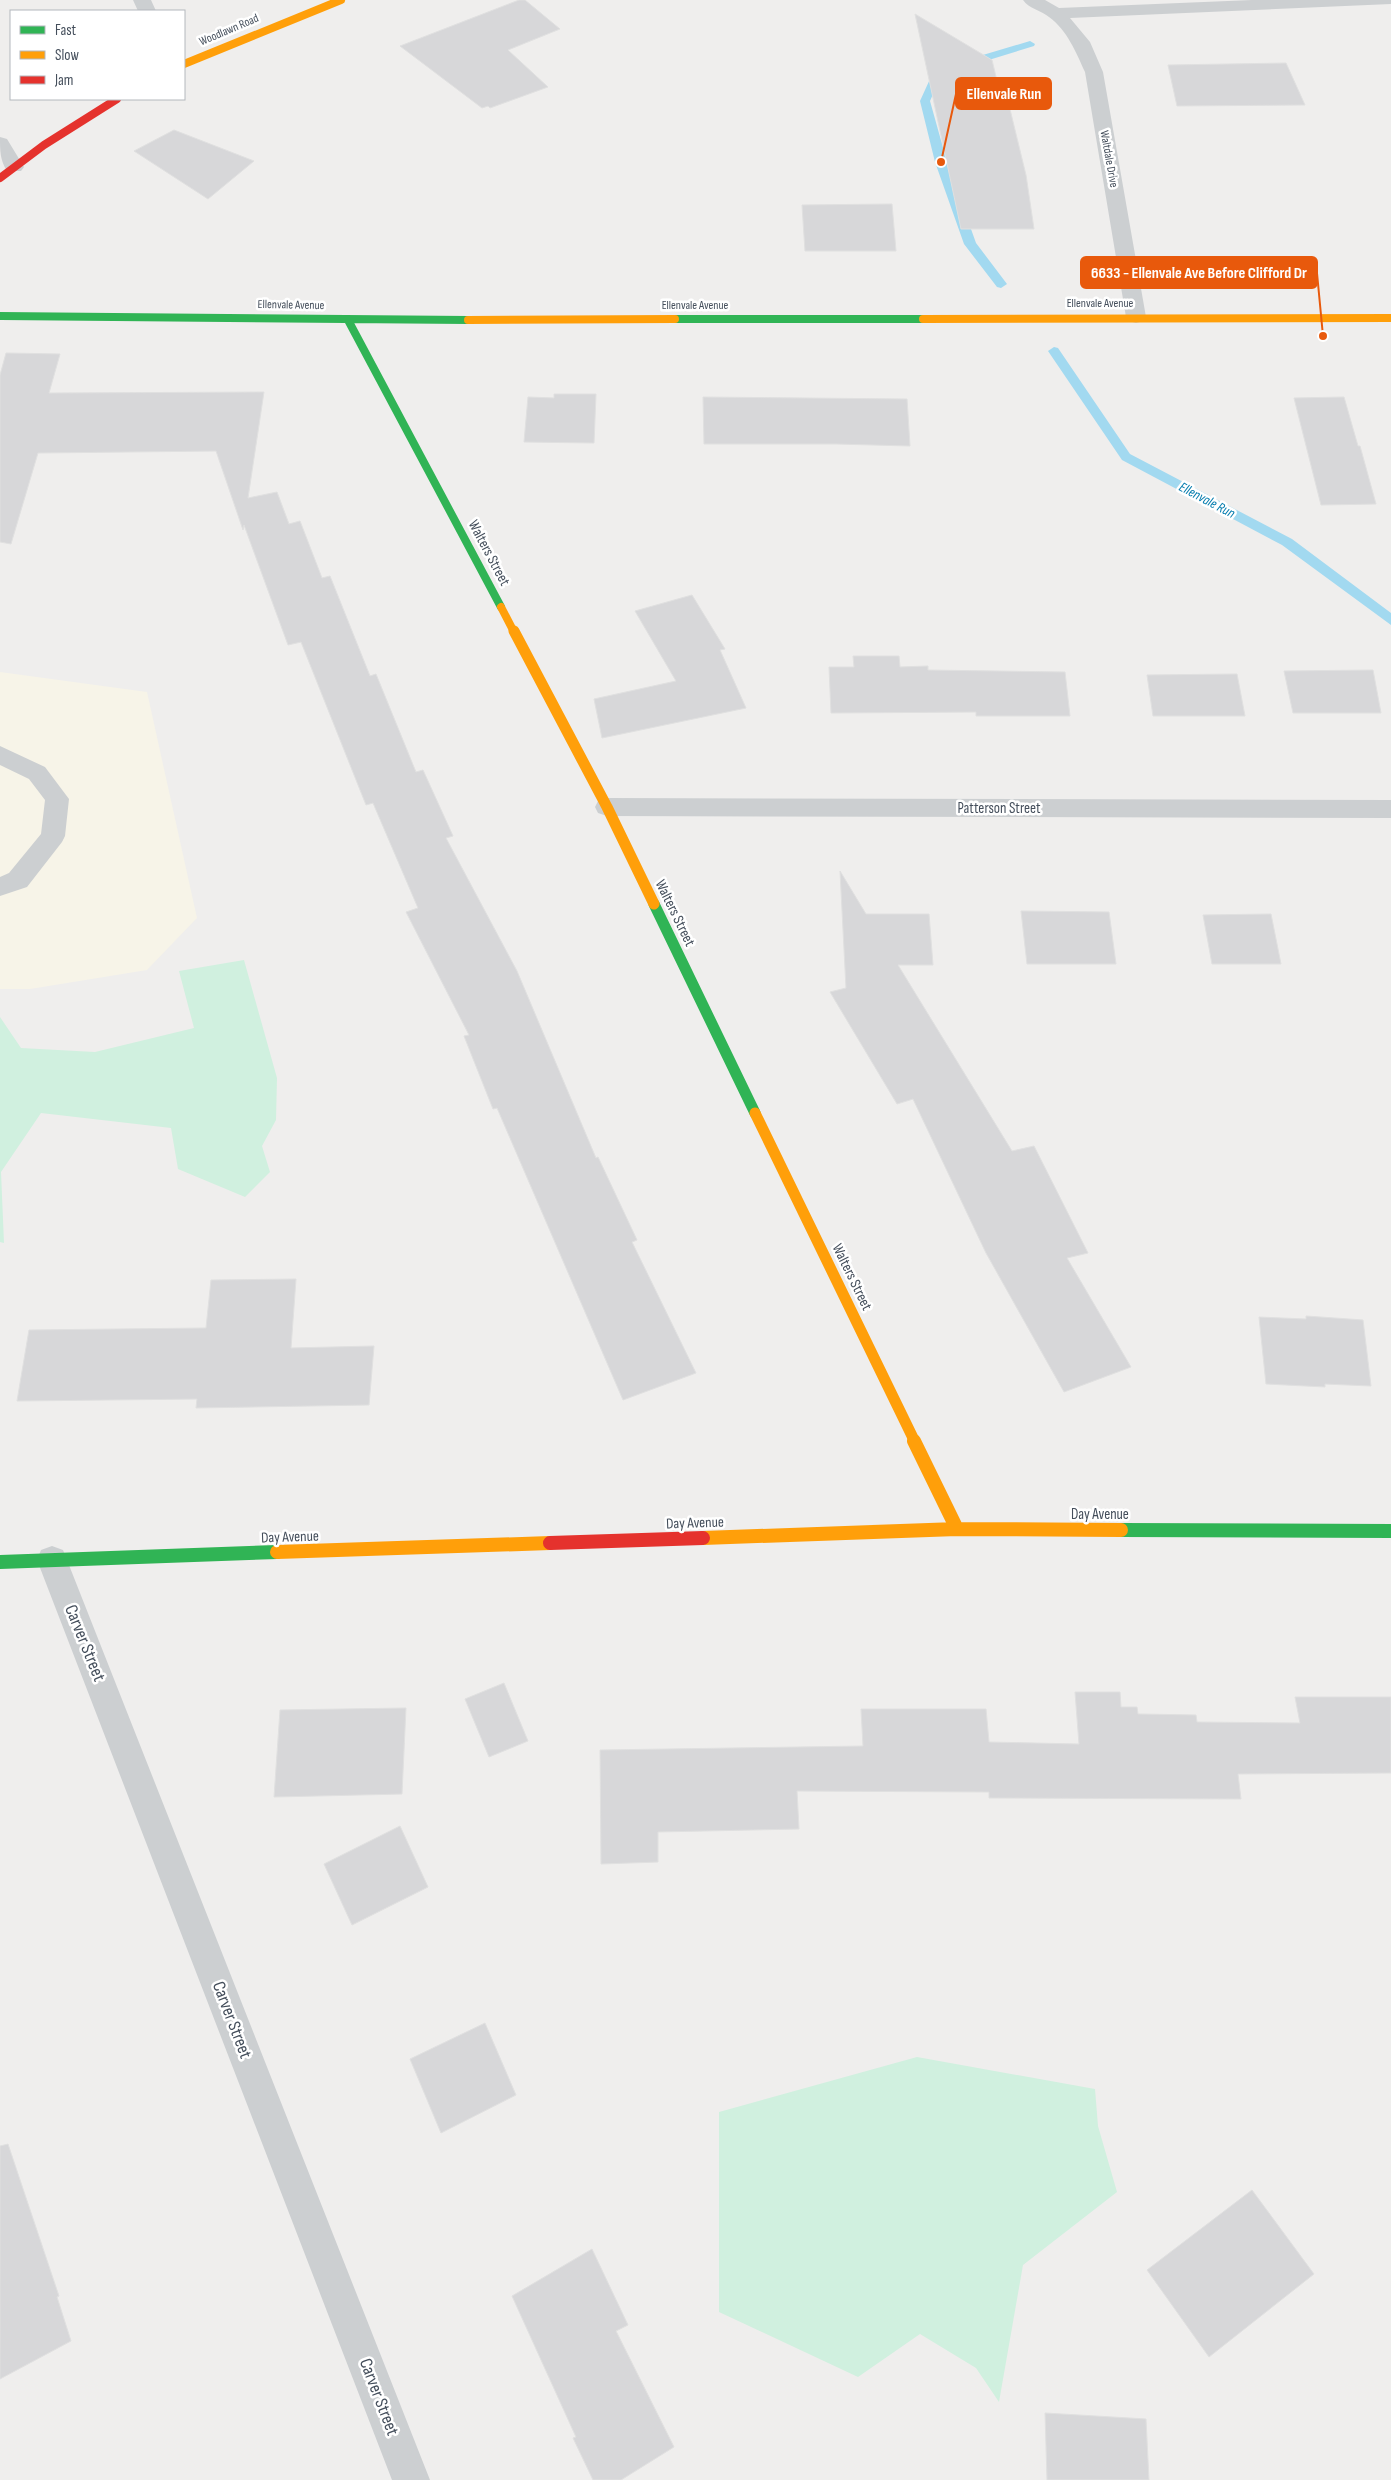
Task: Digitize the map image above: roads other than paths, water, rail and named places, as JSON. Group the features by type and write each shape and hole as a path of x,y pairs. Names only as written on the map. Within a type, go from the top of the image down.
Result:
{"street":[{"name":"Woodlawn Road","path":"185,64 341,0"},
{"path":"1032,0 1056,13 1387,0"},
{"name":"Waltdale Drive","path":"1056,13 1081,42 1094,72 1136,317"},
{"path":"0,143 7,173 56,137 115,100"},
{"name":"Ellenvale Avenue","path":"0,316 348,320 1391,318"},
{"name":"Walters Street","path":"348,320 607,807 957,1529"},
{"path":"0,755 36,773 57,799 53,836 18,880 0,887"},
{"name":"Patterson Street","path":"607,807 1391,809"},
{"name":"Day Avenue","path":"0,1562 957,1529 1391,1531"},
{"name":"Carver Street","path":"52,1560 411,2480"}],"waterway":[{"name":"Ellenvale Run","path":"1001,284 970,244 941,162 925,101 929,88 934,81 949,68 984,56 1030,44"},
{"name":"Ellenvale Run","path":"1054,351 1126,457 1287,542 1391,620"}],"place":[{"name":"Ellenvale Run","path":"941,162"},
{"name":"6633 - Ellenvale Ave Before Clifford Dr","path":"1323,336"}]}
